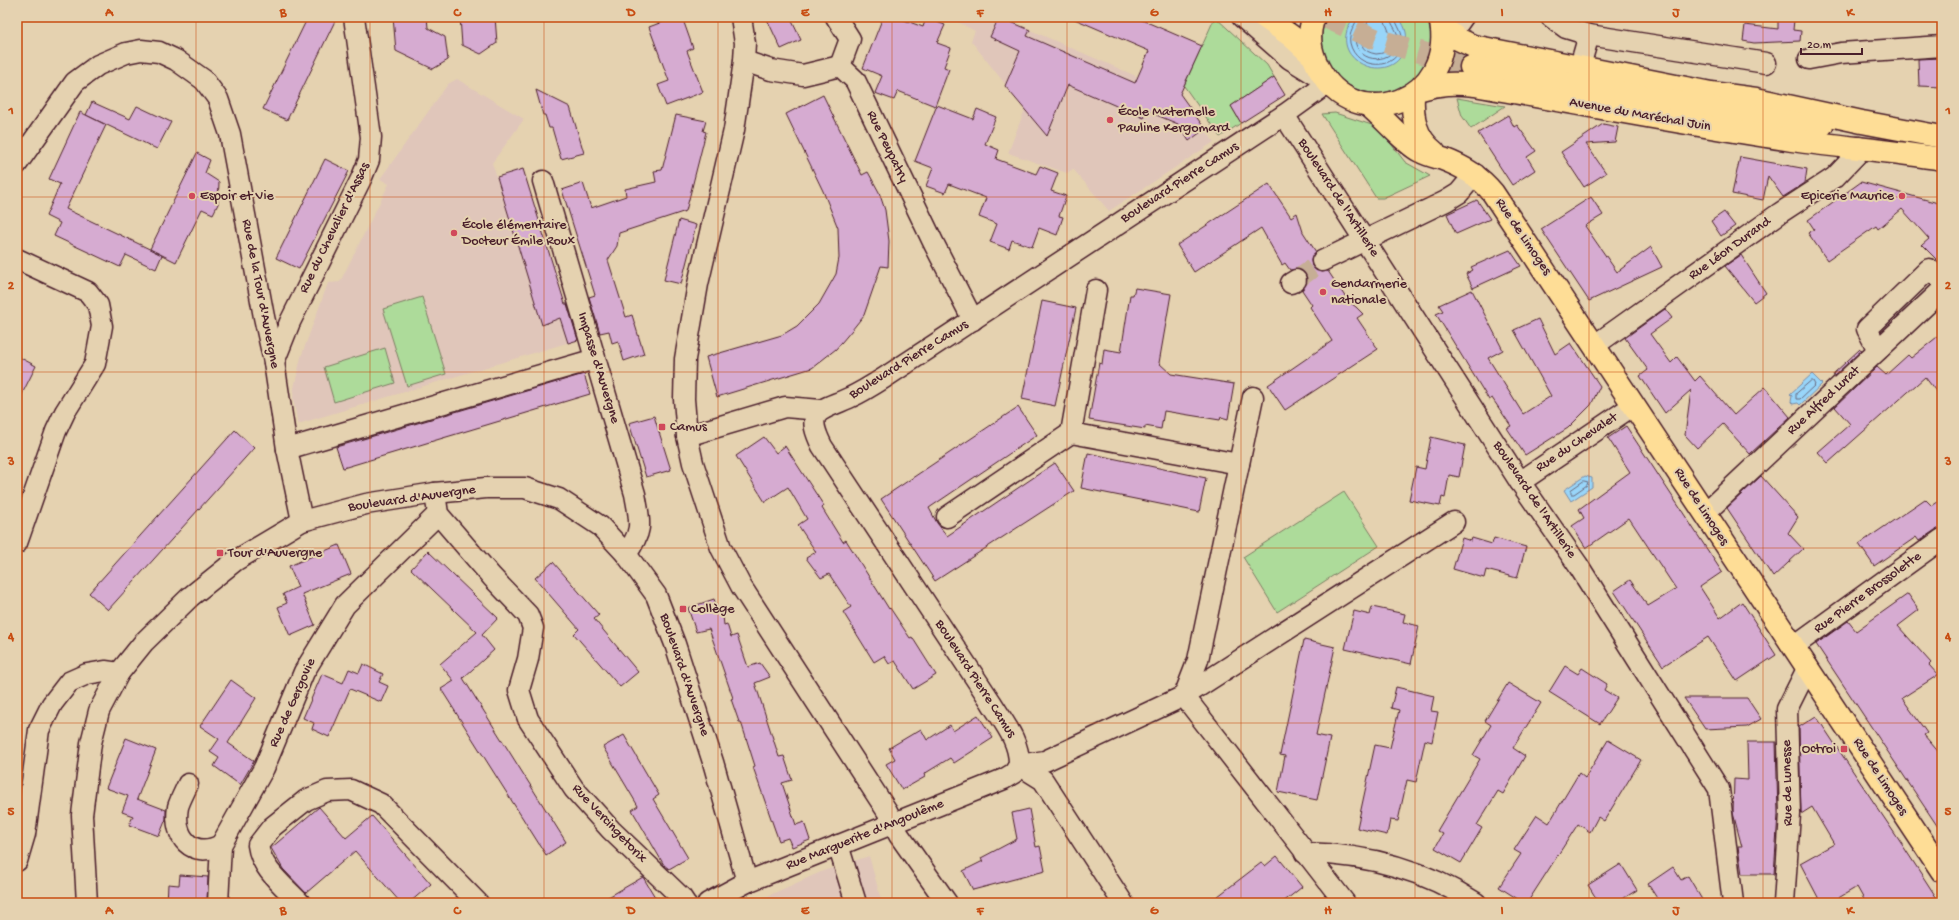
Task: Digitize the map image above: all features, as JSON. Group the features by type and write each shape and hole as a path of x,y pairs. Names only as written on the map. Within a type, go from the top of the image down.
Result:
{"main road":[{"path":"1264,17 1291,36 1312,55"},
{"path":"1314,17 1310,40 1312,55 1326,82 1339,94 1352,101 1368,105"},
{"path":"1417,92 1432,76 1439,61 1448,28"},
{"name":"Avenue du Maréchal Juin","path":"1448,28 1474,46 1711,92 1756,99 1862,122 1942,137"},
{"name":"Avenue du Maréchal Juin","path":"1471,67 1815,126 1862,122"},
{"name":"Avenue du Maréchal Juin","path":"1368,105 1392,103 1440,83 1455,83 1475,85 1683,123 1794,140 1859,147 1942,159"},
{"name":"Rue de Limoges","path":"1417,92 1414,124 1426,146 1445,160"},
{"name":"Rue de Limoges","path":"1368,105 1382,116 1411,145 1421,152 1445,160 1475,174 1493,193 1942,871"},
{"name":"Avenue du Maréchal Juin","path":"1815,126 1859,147"}],"street":[{"path":"741,17 745,43 744,61 734,130 698,284 685,359 684,398 687,436 693,463 721,548 741,586 894,823 899,835 947,903"},
{"path":"744,61 770,70 803,75 840,66 850,39 836,17"},
{"path":"1242,17 1290,59 1326,82"},
{"path":"1551,17 1566,28 1589,35 1766,63"},
{"name":"Rue du Chevalier d'Assas","path":"274,362 290,322 369,160 371,137 355,23"},
{"path":"1580,66 1589,35"},
{"path":"1809,59 1841,54 1942,46"},
{"name":"Rue de la Tour d'Auvergne","path":"17,164 74,82 98,65 126,53 141,50 159,52 190,68 204,80 218,99 230,134 264,317 274,362 287,449 302,521"},
{"name":"Rue Peupatry","path":"840,66 855,80 934,244 973,320"},
{"name":"Boulevard Pierre Camus","path":"1019,765 1019,753 1015,742 991,702 822,446 814,431 814,419 821,410 851,398 973,320 1284,115 1326,82"},
{"name":"Boulevard de l'Artillerie","path":"1284,115 1366,240 1520,482 1578,565 1719,789 1733,903"},
{"name":"Rue Léon Durand","path":"1595,345 1780,213 1835,177 1857,154 1859,147"},
{"path":"1322,261 1459,193 1475,174"},
{"name":"Impasse d'Auvergne","path":"543,182 636,494 640,526 634,543 626,554"},
{"path":"17,259 88,292 98,305 102,326 95,364 65,412 56,430 17,543"},
{"path":"1878,350 1867,329 1929,269 1942,280"},
{"path":"1071,433 1096,290"},
{"name":"Rue Alfred Lurat","path":"1706,513 1942,290"},
{"path":"1885,310 1899,331"},
{"path":"287,449 595,359"},
{"path":"1184,696 1198,660 1253,397"},
{"name":"Rue du Chevalet","path":"1520,482 1634,405"},
{"path":"687,436 785,407 821,410"},
{"path":"947,517 1071,433 1239,464"},
{"name":"Boulevard d'Auvergne","path":"86,903 82,816 91,744 98,711 119,673 144,642 190,597 235,561 302,521 366,504 435,493 486,488 525,488 559,499 600,526 626,554 656,595 675,644 713,762 747,882"},
{"path":"435,493 438,514"},
{"name":"Rue de Gergovie","path":"218,903 221,845 264,768 304,672 345,605 438,514"},
{"name":"Rue Vercingetorix","path":"438,514 492,577 528,615 533,628 528,659 519,690 528,719 574,789 611,830 681,897 685,903"},
{"path":"1019,765 1045,761 1184,696 1454,522"},
{"name":"Rue Pierre Brossolette","path":"1794,646 1942,539"},
{"name":"Rue de Lunesse","path":"1784,903 1790,814 1787,709 1808,667"},
{"path":"17,861 25,834 39,730 52,704 69,682 88,674 106,671 119,673"},
{"path":"1184,696 1345,903"},
{"path":"1019,765 1043,780 1123,903"},
{"name":"Rue Marguerite d'Angoulême","path":"708,903 747,882 1004,779 1014,773 1019,765"},
{"path":"188,784 178,807 178,827 184,842 195,849 211,850 221,845"},
{"path":"300,903 264,865 258,845 272,827 306,800 327,791 351,790 381,804 478,903"},
{"path":"838,845 856,903"},
{"path":"1305,853 1337,854 1395,866 1421,874 1453,888 1476,903"}],"shaded area":[{"name":"École Maternelle Pauline Kergomard","path":"959,17 1000,17 1182,96 1214,142 1109,211 1073,169 1067,173 1008,153 1025,109 971,41 975,31 958,22"},
{"name":"École élémentaire Docteur Émile Roux","path":"457,79 524,119 492,163 497,177 523,169 565,304 569,303 580,339 298,424 293,398 294,388 301,357 328,283 340,282 389,184 380,179 448,84"},
{"path":"869,856 882,903 752,903 823,871"}],"green space":[{"path":"1215,17 1267,65 1274,77 1231,106 1241,123 1220,137 1184,86"},
{"path":"1326,17 1426,17 1431,39 1427,59 1417,75 1402,86 1384,92 1365,92 1347,84 1331,67 1325,55 1322,43 1322,30"},
{"path":"1457,98 1505,106 1471,129 1462,116"},
{"path":"1335,113 1378,127 1405,162 1430,176 1383,198 1376,198 1322,114"},
{"path":"422,297 446,374 407,386 383,309"},
{"path":"385,348 395,383 334,402 324,367"},
{"path":"1344,492 1379,546 1277,612 1243,557"}],"water":[{"path":"1354,17 1398,17 1406,32 1406,42 1401,57 1391,65 1378,68 1365,66 1354,58 1347,48 1346,34"},
{"path":"1812,374 1822,384 1800,405 1798,403 1793,404 1791,402 1792,396 1790,394"},
{"path":"1585,476 1592,478 1592,487 1571,501 1564,490"}],"building":[{"path":"308,17 327,17 335,21 287,120 263,109"},
{"path":"393,17 427,17 428,28 445,37 448,60 433,69 396,51"},
{"path":"460,17 495,17 497,43 481,54 462,45"},
{"path":"676,17 682,17 693,48 687,51 703,92 666,106 658,85 669,81 649,27"},
{"path":"766,17 790,17 801,40 781,49"},
{"path":"883,17 896,17 923,27 926,18 945,25 937,43 951,48 944,67 949,69 935,106 898,91 894,100 875,93 882,76 863,68"},
{"path":"999,17 1030,30 1027,36 1135,83 1149,51 1070,17 1135,17 1202,46 1180,94 1205,129 1189,141 1178,124 1147,111 1144,118 1068,85 1047,136 1005,86 1020,51 990,37"},
{"path":"1778,20 1794,20 1793,30 1801,31 1800,41 1754,43 1743,41 1745,25 1778,29"},
{"path":"1942,58 1942,87 1919,86 1918,59"},
{"path":"1274,77 1285,95 1241,123 1231,106"},
{"path":"536,90 570,107 584,153 561,159 552,128 549,128 545,115 543,115"},
{"path":"823,95 862,175 868,172 879,192 885,210 889,241 888,267 881,266 864,315 836,349 812,368 717,397 706,357 782,335 797,326 819,304 836,274 839,258 838,228 823,191 786,114"},
{"path":"92,102 130,119 137,106 171,122 157,149 86,115"},
{"path":"937,105 973,119 977,109 996,117 985,144 999,150 996,159 1036,174 1040,166 1058,173 1051,191 1066,196 1059,216 1063,217 1057,235 1039,228 1032,247 1012,240 1009,249 990,242 997,224 979,217 986,198 949,184 945,193 926,186 933,168 915,161"},
{"path":"80,112 106,125 66,209 162,255 156,269 126,255 120,267 54,236 60,223 46,216 60,184 49,179"},
{"path":"676,115 706,121 703,131 706,132 686,211 619,233 617,246 608,260 626,317 632,315 644,354 624,361 618,341 612,343 609,331 600,333 589,297 595,295 562,190 583,183 591,208 626,196 625,189 656,182 654,171 662,170"},
{"path":"1508,115 1514,127 1517,125 1536,151 1527,157 1535,170 1512,185 1478,133"},
{"path":"1603,124 1618,127 1615,142 1586,144 1606,173 1584,187 1561,152"},
{"path":"197,153 210,160 205,173 219,182 218,204 213,214 202,209 176,262 150,249"},
{"path":"1740,157 1807,169 1805,183 1783,197 1768,176 1763,200 1732,194"},
{"path":"325,159 349,171 299,269 276,258"},
{"path":"523,169 565,304 567,304 578,340 568,343 560,318 542,325 497,177"},
{"path":"1861,182 1938,203 1942,207 1942,265 1922,245 1929,239 1902,209 1878,229 1876,226 1827,260 1808,233 1814,229 1808,220"},
{"name":"Gendarmerie nationale","path":"1269,184 1291,217 1297,213 1303,232 1316,252 1311,260 1312,266 1321,272 1328,271 1348,301 1363,314 1357,318 1378,349 1285,410 1268,385 1332,341 1310,307 1312,305 1302,290 1307,280 1306,274 1296,269 1290,270 1285,263 1282,265 1261,228 1194,272 1177,245"},
{"path":"1591,197 1603,215 1585,226 1617,272 1651,247 1662,267 1589,301 1541,229"},
{"path":"1477,200 1490,219 1456,234 1447,214"},
{"path":"1724,212 1735,226 1721,236 1711,221"},
{"path":"679,220 696,225 681,284 664,280"},
{"path":"1510,250 1521,266 1473,288 1466,274 1473,270 1471,267"},
{"path":"1741,255 1766,293 1754,302 1725,266"},
{"path":"1135,288 1171,294 1159,363 1171,374 1234,384 1228,419 1221,417 1220,420 1164,411 1161,429 1145,426 1145,429 1089,420 1099,363 1102,364 1104,349 1121,352 1130,295 1133,295"},
{"path":"1472,290 1503,350 1488,358 1523,414 1551,396 1514,330 1538,319 1555,354 1571,343 1600,386 1591,405 1568,428 1525,455 1507,428 1511,426 1492,398 1489,400 1436,314 1443,311 1439,305"},
{"path":"1042,301 1076,308 1055,406 1022,399"},
{"path":"1665,309 1672,318 1650,334 1671,363 1677,357 1695,381 1700,376 1734,415 1765,387 1790,417 1750,454 1723,424 1697,448 1685,435 1691,390 1665,413 1640,376 1648,370 1625,338"},
{"path":"1942,333 1942,399 1925,377 1828,463 1818,452 1850,424 1835,407 1877,367 1886,375 1908,355 1911,358"},
{"path":"1860,349 1862,350 1834,376 1833,374"},
{"path":"17,356 36,366 17,404"},
{"path":"584,374 590,394 343,468 336,447"},
{"path":"1018,407 1037,435 929,508 937,523 947,536 1055,463 1074,491 935,581 881,499"},
{"path":"654,416 671,470 646,477 629,423"},
{"path":"1626,426 1722,572 1700,587 1720,618 1742,602 1776,655 1737,681 1708,637 1663,666 1614,591 1630,580 1648,606 1676,589 1629,518 1586,548 1572,526 1584,518 1579,509 1630,472 1608,438"},
{"path":"235,430 254,448 108,610 89,593"},
{"path":"764,437 776,453 785,446 824,506 822,508 843,542 846,540 889,609 890,608 910,638 912,637 936,675 913,689 895,661 889,664 884,656 874,662 843,612 851,607 829,574 821,578 806,558 816,552 798,525 807,519 788,487 765,502 736,456"},
{"path":"1431,437 1465,445 1459,477 1449,475 1445,498 1442,497 1440,506 1409,500 1416,467 1425,469"},
{"path":"1088,453 1206,478 1199,512 1081,488"},
{"path":"1761,476 1798,517 1788,533 1803,549 1773,577 1727,508"},
{"path":"1925,499 1932,506 1942,499 1942,528 1935,530 1919,541 1916,537 1874,566 1859,544"},
{"path":"1462,538 1471,541 1472,538 1492,544 1494,538 1526,547 1517,578 1486,570 1484,578 1453,569"},
{"path":"339,545 351,574 302,594 315,625 290,636 278,607 287,603 283,594 298,587 289,566"},
{"path":"428,551 498,618 482,635 494,650 463,678 566,842 546,855 441,689 454,681 440,664 477,632 411,569"},
{"path":"553,562 599,615 594,619 638,672 620,687 574,634 579,629 535,578"},
{"path":"1908,594 1919,610 1898,626 1931,663 1929,665 1938,675 1902,698 1927,733 1924,735 1942,756 1942,833 1816,644 1848,621 1856,631"},
{"path":"714,599 720,617 723,616 724,625 727,624 731,637 737,635 748,667 760,663 770,677 755,683 779,757 784,756 792,780 782,783 796,825 804,822 810,840 792,847 788,838 779,841 753,767 755,766 741,722 739,722 731,699 733,698 709,629 696,632 688,608"},
{"path":"1372,607 1405,614 1403,622 1419,626 1411,664 1345,649 1354,611 1370,615"},
{"path":"1304,640 1335,647 1316,735 1330,738 1317,800 1278,792 1285,756 1280,755"},
{"path":"363,664 383,674 379,682 388,686 381,702 350,689 329,737 312,729 314,723 303,718 322,674 343,683 349,669 359,673"},
{"path":"1565,666 1578,674 1582,668 1607,684 1604,690 1617,698 1600,724 1549,692"},
{"path":"231,680 256,698 228,743 254,761 240,785 214,766 219,758 210,752 219,739 200,726"},
{"path":"1508,683 1541,703 1513,748 1525,756 1503,794 1498,791 1477,825 1482,828 1461,863 1435,848 1443,834 1437,831 1480,759 1473,755 1491,725 1485,721"},
{"path":"1396,687 1434,696 1431,711 1438,712 1432,742 1425,740 1416,782 1407,780 1398,821 1390,820 1387,835 1357,828 1375,745 1390,748 1399,710 1391,708"},
{"path":"1684,698 1747,698 1761,719 1747,727 1705,729"},
{"path":"978,715 993,738 954,763 950,758 924,774 925,777 902,790 886,764 895,759 889,748 921,729 927,740 950,725 953,731"},
{"path":"1816,716 1940,903 1866,903 1857,887 1830,903 1821,903 1800,863 1834,844 1812,807 1801,814 1799,727"},
{"path":"624,735 659,795 653,799 688,858 669,869 664,865 632,810 638,806 603,747"},
{"path":"126,738 156,750 137,799 166,810 166,819 159,836 129,825 133,816 122,812 128,796 106,788"},
{"path":"1608,740 1641,760 1604,821 1598,817 1590,832 1578,824 1527,903 1524,903 1499,887 1521,854 1514,850 1537,815 1549,823 1579,773 1585,778"},
{"path":"1747,742 1776,742 1778,814 1774,874 1742,874 1738,847 1742,847 1733,813 1734,779 1748,780"},
{"path":"319,807 346,838 372,816 431,884 409,903 401,903 355,851 306,893 283,869 271,848"},
{"path":"1029,809 1036,847 1040,846 1045,871 973,890 963,871 983,861 981,858 1017,839 1012,813"},
{"path":"1277,856 1302,887 1282,903 1209,903 1261,863 1265,866"},
{"path":"1621,864 1637,890 1616,903 1599,903 1588,885"},
{"path":"1673,867 1681,880 1688,876 1704,903 1660,903 1648,884"},
{"path":"180,875 208,877 207,903 167,903 168,884 179,885"},
{"path":"643,877 655,897 645,903 598,903"}],"tunnel":[{"path":"1325,17 1375,39 1471,67"},
{"path":"1296,280 1322,261"}],"place":[{"name":"École Maternelle Pauline Kergomard","path":"1110,120"},
{"name":"Espoir et Vie","path":"192,196"},
{"name":"Epicerie Maurice","path":"1902,196"},
{"name":"École élémentaire Docteur Émile Roux","path":"454,233"},
{"name":"Gendarmerie nationale","path":"1323,292"},
{"name":"Camus","path":"662,427"},
{"name":"Tour d'Auvergne","path":"220,553"},
{"name":"Collège","path":"683,609"},
{"name":"Octroi","path":"1844,749"}]}
